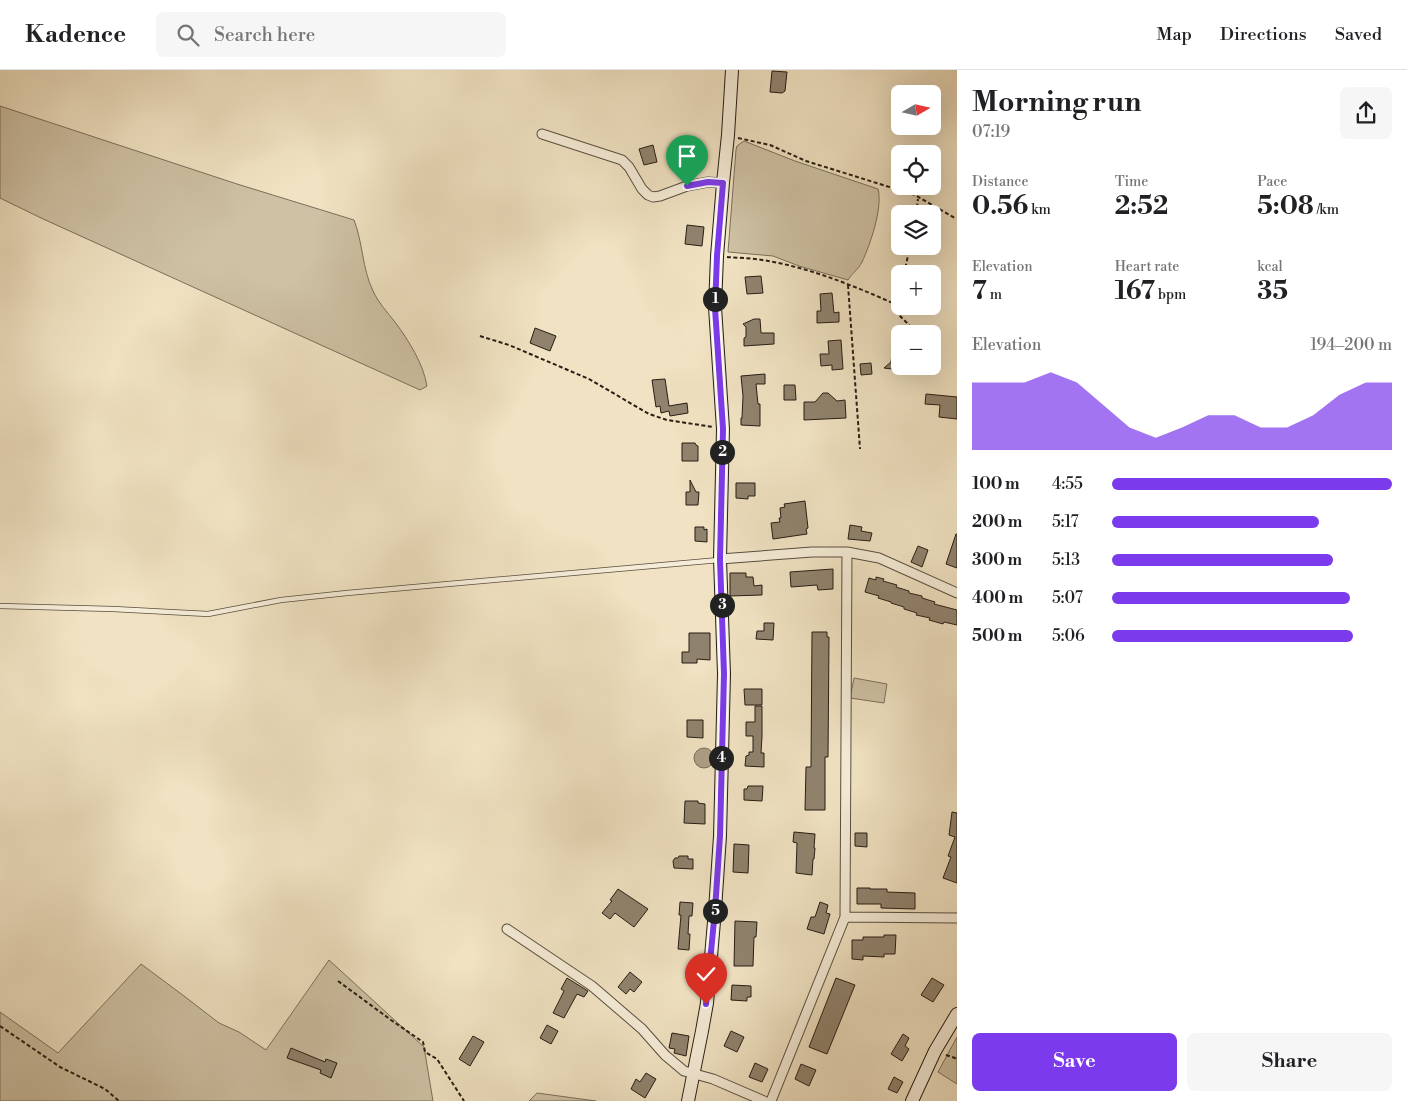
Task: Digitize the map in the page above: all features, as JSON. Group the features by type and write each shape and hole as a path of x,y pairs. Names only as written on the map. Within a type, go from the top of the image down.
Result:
{"street":[{"path":"688,1101 706,1004 720,836 724,674 720,560 723,429 715,308 717,256 732,70"},
{"path":"542,134 622,160 629,167 642,189 653,197 687,186 708,182 723,183"},
{"path":"720,560 812,552 847,552 879,558 957,593"},
{"path":"771,1101 846,917 847,552"},
{"path":"846,917 957,918"},
{"path":"508,929 592,986 642,1029 684,1071 713,1079 764,1101"},
{"path":"912,1101 935,1051 957,1014"}],"lane":[{"path":"0,606 208,614 281,600 347,593 720,560"}],"path":[{"path":"728,135 770,145 806,161 915,195 955,218"},
{"path":"917,205 918,198"},
{"path":"717,256 760,259 786,265 862,289 891,302"},
{"path":"848,285 860,449"},
{"path":"899,315 909,325"},
{"path":"480,336 509,345 589,378 649,414 667,420 723,429"},
{"path":"338,981 423,1042 425,1052 437,1059 464,1101"},
{"path":"0,1026 60,1067 105,1089 120,1101"}],"shaded area":[{"path":"0,106 237,184 354,220 369,282 380,303 395,322 419,361 427,386 420,390 0,198"},
{"path":"744,141 795,161 878,189 879,206 869,246 859,267 848,280 799,266 773,256 728,252 736,150 737,146"},
{"path":"854,678 887,684 884,703 850,698"},
{"path":"704,748 711,751 714,758 711,765 704,768 697,765 694,758 697,751"},
{"path":"329,960 424,1047 433,1101 0,1101 0,1012 58,1053 141,964 219,1023 239,1032 266,1050"},
{"path":"957,1037 957,1084 938,1072"},
{"path":"537,1093 596,1101 529,1101"}],"building":[{"path":"772,71 787,72 785,91 782,93 770,92"},
{"path":"653,145 657,162 644,165 639,149"},
{"path":"687,225 704,227 702,246 685,244"},
{"path":"761,276 763,293 747,294 745,277"},
{"path":"832,293 834,313 839,312 839,322 817,323 817,311 821,311 820,294"},
{"path":"754,319 760,319 761,333 774,333 774,344 744,346 746,327 743,324"},
{"path":"535,328 556,336 550,351 530,343"},
{"path":"841,340 843,369 832,370 832,365 821,366 820,354 829,354 828,341"},
{"path":"891,362 891,369 884,368"},
{"path":"871,363 872,374 861,375 860,364"},
{"path":"765,374 765,384 756,384 758,404 760,404 760,426 741,425 743,396 741,376"},
{"path":"665,379 669,406 687,403 688,413 670,416 669,411 661,413 660,406 656,407 652,380"},
{"path":"784,385 795,385 796,400 784,400"},
{"path":"823,393 828,393 837,401 845,400 846,418 804,420 804,402 815,402"},
{"path":"926,394 957,397 957,419 939,417 940,405 925,404"},
{"path":"682,443 695,443 698,446 698,461 682,461"},
{"path":"690,480 696,492 699,492 698,505 686,505 686,492 690,492"},
{"path":"736,483 755,483 755,496 748,496 748,499 736,498"},
{"path":"805,501 807,534 773,539 771,523 780,522 780,508 785,507 784,504"},
{"path":"850,525 862,527 861,531 872,533 870,541 848,539"},
{"path":"695,527 707,529 707,542 695,541"},
{"path":"957,534 957,568 946,564"},
{"path":"918,546 928,550 922,567 911,562"},
{"path":"833,569 833,589 818,590 817,585 791,587 790,572"},
{"path":"730,573 746,573 746,577 753,577 754,586 762,585 762,595 730,596"},
{"path":"876,577 897,585 896,587 909,591 909,593 935,602 934,604 957,610 957,625 929,620 930,618 916,615 917,613 904,609 904,607 865,592 869,578 876,580"},
{"path":"764,623 774,623 773,640 756,639 757,631 764,631"},
{"path":"812,632 827,632 827,637 829,637 828,757 825,757 825,810 805,810 806,767 811,767"},
{"path":"689,633 710,633 710,660 697,659 697,663 682,663 682,652 689,652"},
{"path":"744,689 762,689 762,705 745,705"},
{"path":"755,706 762,706 761,753 764,753 764,767 745,766 746,756 749,755 749,752 753,752 753,736 746,736 746,722 755,722"},
{"path":"687,720 703,720 703,738 687,737"},
{"path":"748,786 763,786 762,801 744,800 744,789 747,789"},
{"path":"685,801 698,801 698,803 705,804 705,824 684,823"},
{"path":"952,812 957,813 957,883 943,878 951,857 948,856 955,837 949,835"},
{"path":"794,832 815,834 812,875 796,873 797,843 793,842"},
{"path":"855,833 867,833 867,847 855,846"},
{"path":"734,844 749,845 748,873 733,872"},
{"path":"679,856 688,856 688,859 693,859 693,869 674,868 673,861"},
{"path":"857,888 887,889 887,892 915,893 915,909 881,908 881,904 857,904"},
{"path":"618,889 648,909 634,927 615,913 610,919 602,913 612,901 610,900"},
{"path":"680,902 693,903 692,916 689,916 689,950 678,949 681,915 679,915"},
{"path":"820,902 828,905 826,913 830,914 824,934 807,929 811,917 815,917"},
{"path":"735,921 757,922 756,937 754,937 753,966 734,966"},
{"path":"884,935 896,935 895,954 884,954 884,957 863,956 863,960 852,959 852,940 863,940 863,937 884,937"},
{"path":"630,972 642,982 634,992 630,989 626,994 618,987"},
{"path":"567,978 588,991 584,997 577,994 564,1018 553,1013 564,991 561,989"},
{"path":"836,978 855,985 827,1054 809,1047"},
{"path":"932,978 944,985 933,1002 921,995"},
{"path":"732,985 751,986 751,997 747,997 747,1001 731,1000"},
{"path":"547,1025 558,1031 551,1044 540,1038"},
{"path":"731,1031 744,1037 737,1052 724,1046"},
{"path":"672,1033 689,1036 686,1056 674,1053 675,1049 669,1048"},
{"path":"903,1034 909,1038 905,1046 909,1049 902,1061 891,1054"},
{"path":"473,1036 484,1042 470,1066 459,1059"},
{"path":"291,1048 325,1062 326,1059 337,1063 331,1078 320,1073 321,1070 287,1058"},
{"path":"755,1063 768,1069 762,1082 749,1077"},
{"path":"801,1064 816,1070 809,1086 795,1079"},
{"path":"646,1073 656,1079 645,1098 631,1089 636,1079 640,1082"},
{"path":"894,1077 903,1082 897,1093 888,1089"}],"route":[{"path":"687,186 708,182 723,183 715,308 723,429 720,560 724,674 720,836 706,1004"}]}
